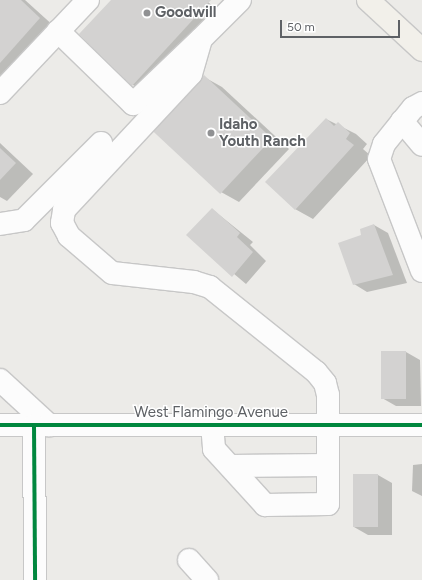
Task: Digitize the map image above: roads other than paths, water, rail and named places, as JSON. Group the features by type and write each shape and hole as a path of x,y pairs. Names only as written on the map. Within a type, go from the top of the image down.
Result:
{"main road":[{"path":"368,0 422,50"}],"street":[{"path":"0,93 88,0"},
{"path":"58,31 133,104 201,39 236,1"},
{"path":"201,39 191,74 64,210 62,223 68,236 112,273 194,282 221,295 325,383 328,425 328,504 265,504 214,449 212,425"},
{"path":"420,258 379,159 384,144 402,121 422,103"},
{"path":"402,121 422,145"},
{"path":"0,224 24,220 100,143"},
{"path":"0,380 42,425 35,580"},
{"name":"West Flamingo Avenue","path":"0,425 422,425"},
{"path":"230,466 328,464"},
{"path":"189,560 207,580"}],"place":[{"name":"Goodwill","path":"147,13"},
{"name":"Idaho Youth Ranch","path":"211,133"}]}
